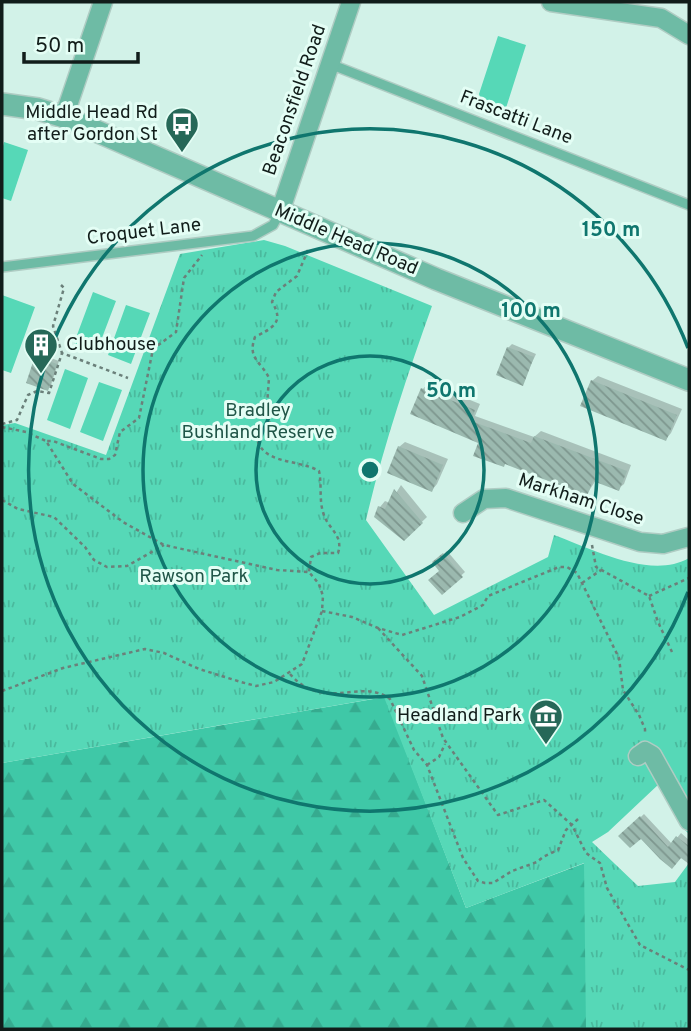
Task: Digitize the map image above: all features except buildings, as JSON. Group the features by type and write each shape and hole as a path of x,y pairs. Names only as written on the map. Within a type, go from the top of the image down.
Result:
{"street":[{"path":"64,117 103,2"},
{"name":"Beaconsfield Road","path":"279,212 351,2"},
{"path":"551,2 661,18 689,35"},
{"name":"Middle Head Road","path":"2,104 38,109 64,117 436,279 689,380"},
{"name":"Markham Close","path":"463,513 484,499 506,498 640,542 663,544 689,537"},
{"path":"641,753 652,755 689,821"}],"lane":[{"name":"Frascatti Lane","path":"330,64 689,205"},
{"name":"Croquet Lane","path":"2,267 253,236 272,225 279,212"}],"path":[{"path":"2,425 46,441 53,440 100,459 115,455 120,432 139,418 153,348 176,332 184,278 202,254 205,242"},
{"path":"308,250 297,276 275,292 272,302 277,310 277,320 272,329 255,337 251,348 269,378 267,405 271,417 268,426 256,432 257,442 266,453 280,460 307,464 319,471 322,510 328,525 338,534 341,544 338,553 320,553 311,557 309,572"},
{"path":"2,425 17,420 28,395 37,391 49,393 62,353 53,326 64,288 61,285"},
{"path":"62,353 128,378"},
{"path":"2,691 63,668 145,649 164,653 200,669 256,686 274,682 302,664 322,611 323,596 319,584 309,572 278,570 164,545 123,522 73,484 46,441"},
{"path":"2,500 18,509 54,517 94,559 107,567 127,566 164,545"},
{"path":"588,525 596,567 649,596 672,652"},
{"path":"322,611 352,617 402,635 460,617 483,604 488,596 559,567 567,567 577,573 619,658 623,690 645,729 641,753"},
{"path":"582,583 601,570"},
{"path":"649,596 689,578"},
{"path":"378,628 422,676 446,742 498,815 544,800 572,825 586,853 600,863 607,888 640,945 689,970"},
{"path":"290,674 299,684 315,691 337,694 367,692 385,695 390,699 414,750 427,765 463,858 478,881 493,883 558,850 566,830 578,819"},
{"path":"427,765 439,757 446,742"}],"green space":[{"path":"498,36 526,45 506,108 481,100 479,94"},
{"path":"4,142 28,150 11,201 2,198"},
{"path":"264,240 432,306 396,412 366,520 434,615 548,557 554,535 603,554 640,564 674,564 689,558 689,834 682,827 660,783 608,832 592,842 638,886 675,882 689,863 689,1029 586,1029 584,863 466,908 384,697 2,763 2,425 15,423 106,455 180,254"},
{"path":"93,292 116,301 97,351 74,343"},
{"path":"2,295 35,307 11,373 2,370"},
{"path":"126,305 150,313 131,364 108,355"},
{"path":"65,369 88,378 70,429 47,420"},
{"path":"99,382 122,390 103,441 80,432"},
{"path":"385,697 466,908 585,863 689,1029 2,1029 2,763"}],"place":[{"name":"Middle Head Rd after Gordon St","path":"182,154"},
{"name":"Clubhouse","path":"41,375"},
{"name":"Headland Park","path":"546,746"}],"park label":[{"name":"Bradley Bushland Reserve","path":"258,422"},
{"name":"Rawson Park","path":"194,577"}]}
